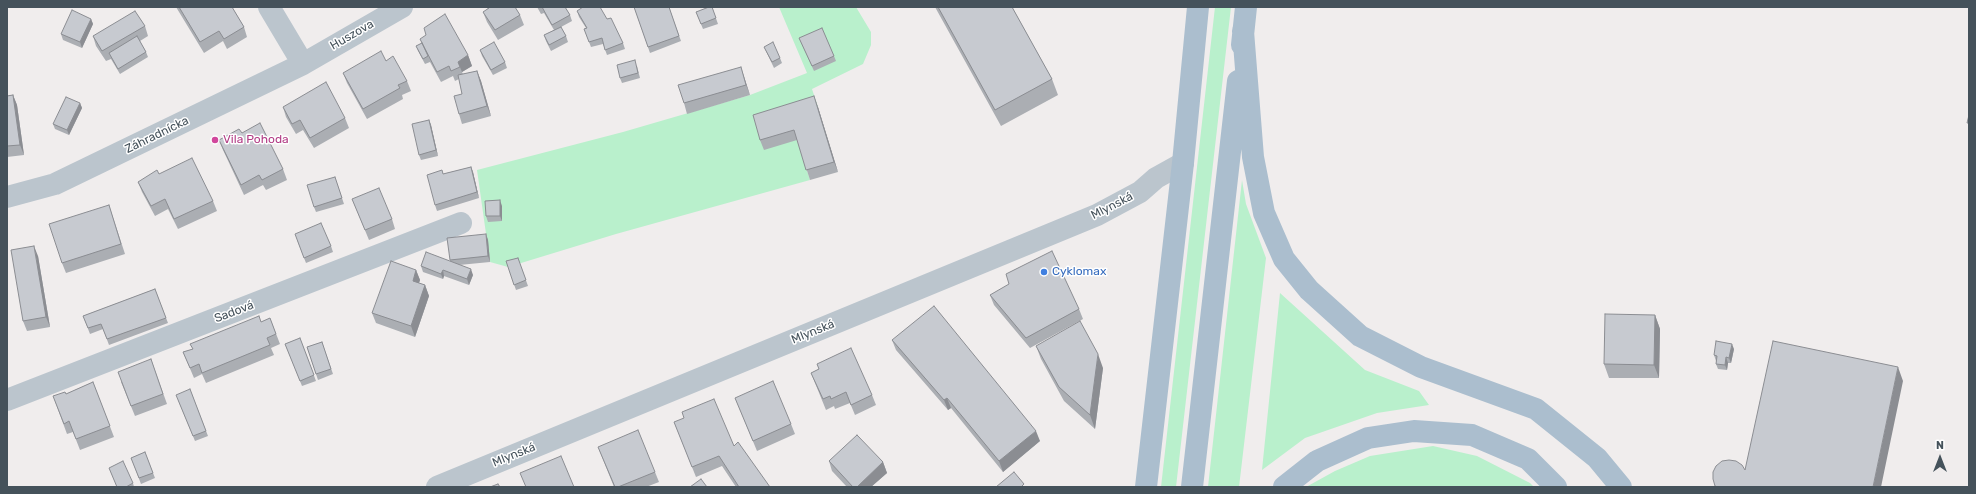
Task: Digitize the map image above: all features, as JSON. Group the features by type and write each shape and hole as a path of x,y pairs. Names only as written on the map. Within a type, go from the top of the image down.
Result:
{"main road":[{"path":"1146,487 1198,7"},
{"path":"1192,487 1246,7"},
{"path":"1243,31 1254,157 1264,213 1284,259 1304,284 1360,336 1421,367 1536,409 1597,458 1621,487"},
{"path":"1284,487 1317,461 1368,438 1414,431 1472,435 1528,460 1556,487"}],"street":[{"path":"269,7 303,64"},
{"name":"Huszova","path":"303,64 402,7"},
{"name":"Záhradnícka","path":"7,197 55,184 303,64"},
{"name":"Mlynská","path":"437,487 1097,215 1140,192 1156,178 1182,163"},
{"name":"Sadová","path":"8,394 461,224"}],"green space":[{"path":"779,7 856,7 871,32 871,45 863,64 812,89 818,107 797,140 810,180 616,234 508,267 490,262 477,170 623,132 750,95 807,73"},
{"path":"1215,7 1231,7 1176,487 1161,487"},
{"path":"1242,180 1246,204 1266,258 1239,487 1208,487"},
{"path":"1280,293 1365,370 1419,391 1429,405 1377,413 1305,438 1262,470"},
{"path":"1433,446 1477,456 1530,483 1534,487 1306,487 1335,471 1370,456"}],"building":[{"path":"179,7 232,7 244,27 224,39 219,31 200,42"},
{"path":"489,7 515,7 520,15 495,30 483,12"},
{"path":"542,7 565,7 570,15 552,25"},
{"path":"583,7 600,7 607,19 611,18 623,43 605,50 602,38 589,42 584,29 587,28 577,11"},
{"path":"634,7 669,7 679,36 648,47"},
{"path":"712,7 716,18 701,24 696,12"},
{"path":"938,7 1012,7 1052,79 995,110"},
{"path":"72,10 91,19 80,42 61,34"},
{"path":"135,11 145,26 102,51 93,36"},
{"path":"445,14 468,55 458,62 460,67 451,71 449,66 437,72 420,39 426,35 424,28"},
{"path":"561,27 566,36 549,45 544,35"},
{"path":"822,28 834,56 812,66 799,38"},
{"path":"137,36 146,52 118,69 109,53"},
{"path":"494,42 505,62 491,70 480,50"},
{"path":"773,42 780,58 772,62 764,47"},
{"path":"422,43 428,56 423,59 416,46"},
{"path":"381,51 386,61 393,56 407,81 398,85 400,88 363,109 343,73"},
{"path":"635,60 638,73 620,78 617,65"},
{"path":"741,67 746,85 684,103 678,85"},
{"path":"477,71 487,106 459,114 454,96 462,94 458,75"},
{"path":"326,82 345,118 310,138 300,120 292,124 283,107"},
{"path":"13,95 20,145 7,146 7,96"},
{"path":"814,96 834,162 806,170 794,130 760,140 753,115"},
{"path":"66,97 80,103 67,130 53,124"},
{"path":"429,120 436,150 419,155 412,124"},
{"path":"260,123 283,169 262,180 259,175 241,185 219,140 239,129 242,133"},
{"path":"192,158 213,201 174,219 165,199 151,206 138,182 157,170 159,174"},
{"path":"471,167 477,192 435,205 427,175 442,170 443,174"},
{"path":"335,177 342,198 314,207 307,185"},
{"path":"379,188 392,219 365,230 352,199"},
{"path":"500,200 500,216 486,216 485,201"},
{"path":"109,205 121,244 62,263 49,224"},
{"path":"321,223 331,246 304,258 295,234"},
{"path":"486,234 488,256 450,260 447,238"},
{"path":"34,246 46,317 23,321 11,250"},
{"path":"1052,251 1079,309 1026,338 990,295 1009,284 1006,274"},
{"path":"426,252 471,269 467,279 443,270 441,274 421,266"},
{"path":"518,258 526,280 514,285 506,261"},
{"path":"391,261 416,270 413,281 425,285 411,326 372,313"},
{"path":"155,289 166,318 107,339 101,324 88,328 83,316"},
{"path":"934,306 1036,431 999,461 947,398 944,400 892,340"},
{"path":"1605,314 1655,315 1654,365 1604,364"},
{"path":"259,316 261,322 270,318 276,334 267,338 270,345 202,373 199,364 190,368 183,352 193,349 190,344"},
{"path":"1080,321 1098,354 1090,415 1059,387 1036,346"},
{"path":"300,338 314,375 300,381 285,344"},
{"path":"1716,341 1732,344 1729,358 1726,357 1725,365 1716,364 1717,356 1714,355"},
{"path":"1773,341 1898,367 1873,487 1715,486 1713,472 1716,466 1722,461 1736,461 1742,465 1745,470"},
{"path":"322,342 331,369 316,374 307,347"},
{"path":"851,348 872,395 851,405 846,392 831,399 830,396 823,399 811,373 819,369 817,364"},
{"path":"151,359 163,394 131,406 118,372"},
{"path":"773,381 791,424 753,441 735,398"},
{"path":"93,382 110,426 76,439 69,421 64,424 53,396 65,392 66,394"},
{"path":"190,389 206,431 193,436 176,395"},
{"path":"714,399 734,446 738,442 770,487 739,487 719,456 692,467 674,422 684,418 682,412"},
{"path":"638,430 655,472 615,487 598,447"},
{"path":"857,435 883,462 857,487 853,487 829,461"},
{"path":"145,452 153,473 139,478 131,458"},
{"path":"561,456 574,487 526,487 520,473"},
{"path":"123,461 133,483 126,487 117,487 109,468"},
{"path":"1014,472 1024,484 1021,487 996,487"},
{"path":"701,479 707,487 690,487"},
{"path":"498,484 500,487 490,487"}],"place":[{"name":"Vila Pohoda","path":"215,140"},
{"name":"Cyklomax","path":"1044,272"}]}
